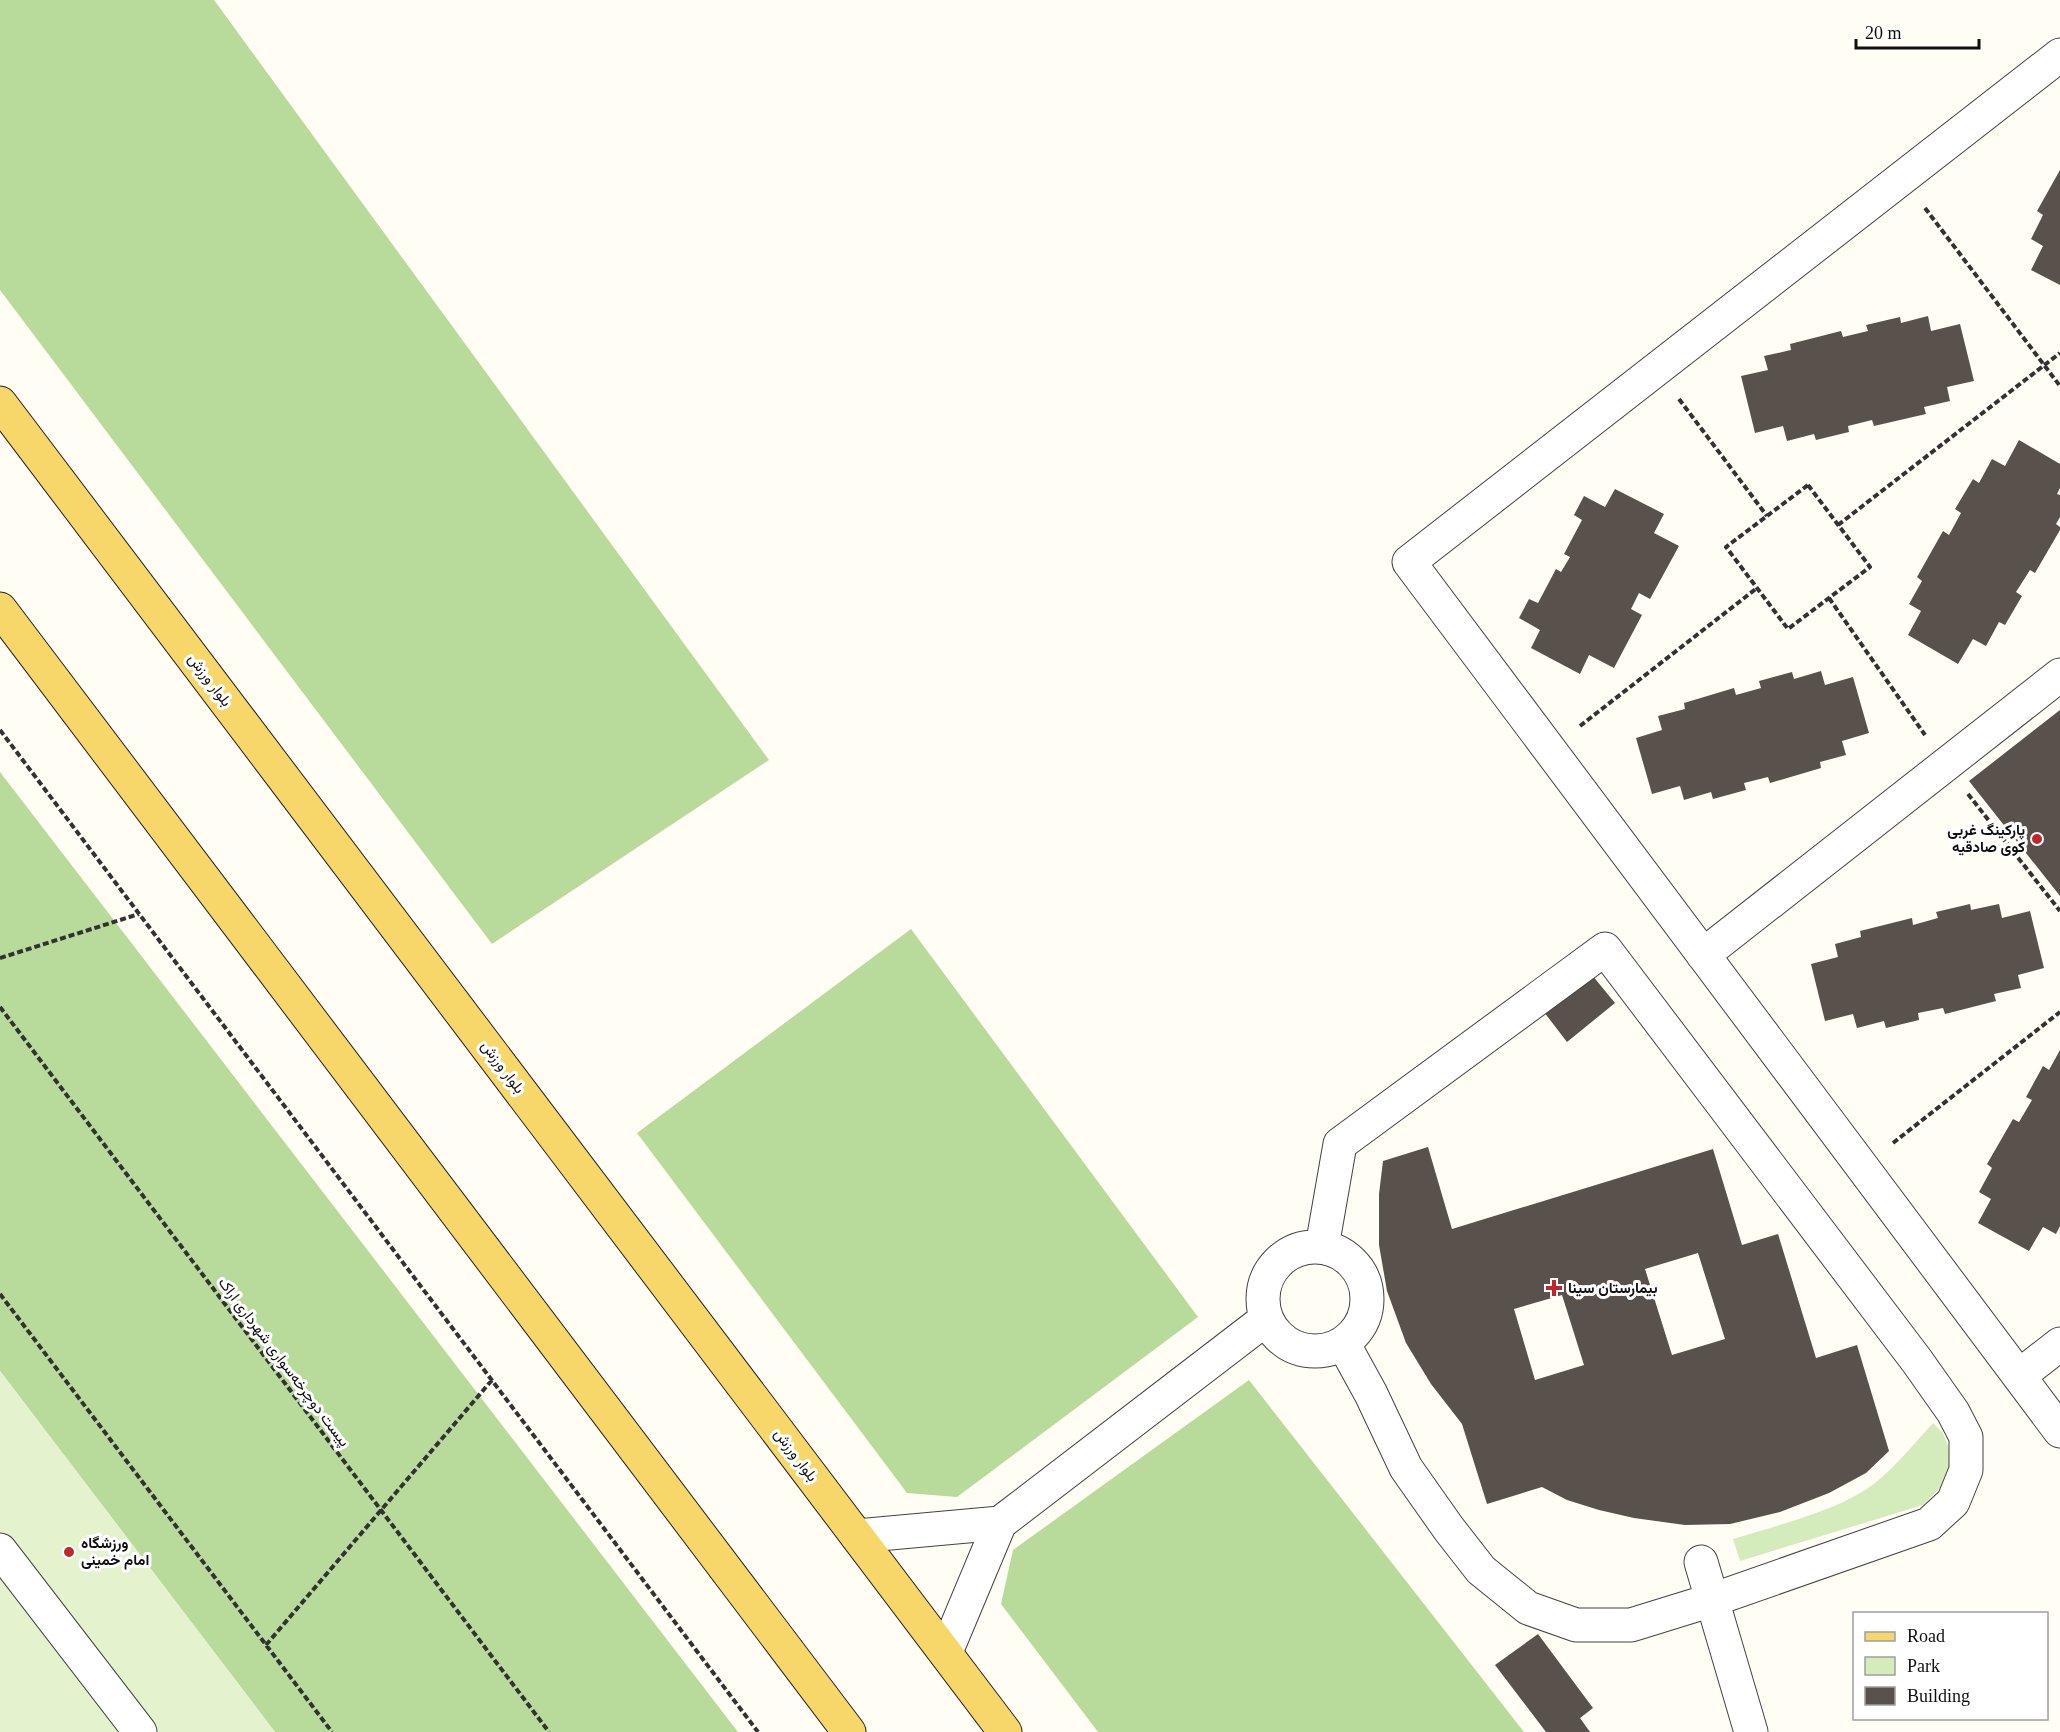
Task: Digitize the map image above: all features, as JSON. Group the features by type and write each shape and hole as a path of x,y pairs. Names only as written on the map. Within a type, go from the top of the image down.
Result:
{"main road":[{"name":"بلوار ورزش","path":"0,403 1005,1732"},
{"path":"0,609 849,1732"}],"street":[{"path":"2060,55 1409,562 2060,1431"},
{"path":"1703,955 2060,675"},
{"path":"1322,1247 1340,1144 1605,949 1917,1361 1953,1412 1966,1437 1966,1470 1953,1502 1929,1524 1712,1600 1630,1625 1576,1625 1528,1608 1481,1570 1436,1512 1406,1468 1371,1394 1343,1343"},
{"path":"1322,1247 1339,1253 1354,1264 1364,1280 1368,1297 1365,1315 1357,1331 1343,1343 1327,1351 1308,1352 1291,1346 1276,1335 1266,1319 1262,1301 1265,1284 1273,1268 1287,1256 1304,1248 1322,1247"},
{"path":"946,1652 1000,1523 1266,1319"},
{"path":"2019,1376 2060,1344"},
{"path":"857,1536 1000,1523"},
{"path":"0,1550 140,1732"},
{"path":"1701,1563 1751,1732"}],"path":[{"path":"1902,178 2060,386"},
{"path":"1838,525 2060,353"},
{"path":"1656,370 1767,516"},
{"path":"1808,485 1838,525 1870,567 1788,629 1726,547 1808,485"},
{"path":"1549,750 1757,588"},
{"path":"1829,598 1945,765 2060,911"},
{"path":"0,730 758,1732"},
{"path":"0,958 139,914"},
{"name":"پیست دوچرخه‌سواری شهرداری اراک","path":"0,1006 549,1732"},
{"path":"1862,1166 2060,1012"},
{"path":"0,1294 332,1732"},
{"path":"266,1645 492,1380"}],"green space":[{"path":"0,0 214,0 769,760 492,944 0,290"},
{"path":"0,772 738,1732 275,1732 0,1371"},
{"path":"911,929 1198,1317 957,1497 907,1493 637,1133"},
{"name":"ورزشگاه امام خمینی","path":"0,1371 275,1732 0,1732"},
{"path":"1249,1380 1524,1732 1098,1732 1001,1604 1013,1550"},
{"path":"1933,1423 1943,1433 1949,1449 1949,1468 1941,1487 1923,1505 1740,1561 1733,1539 1807,1516 1844,1502 1860,1493 1890,1469"}],"building":[{"path":"2060,170 2060,285 2031,270 2043,246 2031,239 2043,215 2037,211"},
{"path":"1928,316 1931,331 1960,324 1974,381 1947,387 1950,401 1924,407 1926,414 1874,426 1872,420 1848,426 1849,432 1816,440 1814,434 1787,441 1783,426 1755,433 1741,376 1768,370 1764,356 1791,350 1790,344 1841,331 1843,337 1868,331 1866,325 1900,317 1901,323"},
{"path":"2019,440 2060,464 2060,488 2057,494 2060,495 2060,517 2056,524 2060,530 2035,573 2030,570 2016,592 2022,596 2005,625 1999,622 1986,646 1973,639 1958,664 1908,635 1921,611 1909,604 1922,581 1917,577 1943,531 1949,535 1961,513 1955,509 1973,479 1979,483 1992,459 2005,466"},
{"path":"1615,489 1664,514 1654,533 1679,546 1650,599 1639,593 1631,609 1642,615 1614,668 1589,655 1580,674 1531,648 1540,630 1519,618 1529,599 1538,603 1556,569 1561,572 1570,557 1564,554 1582,520 1574,515 1584,496 1605,507"},
{"path":"1821,671 1825,685 1853,677 1869,733 1842,741 1846,755 1820,762 1821,768 1770,783 1768,777 1744,783 1746,790 1713,799 1711,792 1684,800 1680,786 1652,794 1636,738 1662,730 1658,716 1685,709 1684,703 1734,688 1736,695 1761,688 1759,681 1792,672 1794,679"},
{"name":"پارکینگ غربی کوی صادقیه","path":"2060,710 2060,896 1969,781"},
{"path":"1970,904 1971,910 1999,904 2002,918 2030,911 2044,968 2018,975 2021,988 1994,994 1996,1001 1945,1014 1943,1008 1918,1013 1919,1020 1886,1028 1884,1021 1857,1028 1853,1014 1825,1021 1811,964 1838,957 1835,944 1861,937 1860,931 1912,918 1913,925 1938,918 1936,912"},
{"path":"1592,975 1615,1003 1567,1042 1544,1012"},
{"path":"2060,1050 2060,1226 2056,1234 2043,1227 2029,1251 1978,1223 1991,1199 1979,1192 1992,1168 1987,1164 2013,1119 2019,1122 2032,1100 2026,1097 2043,1066 2049,1070"},
{"path":"1428,1147 1452,1229 1713,1149 1742,1245 1778,1234 1816,1358 1857,1345 1889,1451 1866,1473 1829,1493 1780,1512 1730,1524 1685,1525 1634,1518 1567,1500 1542,1487 1487,1504 1462,1424 1431,1384 1406,1343 1387,1291 1379,1245 1379,1194 1383,1161","holes":["1698,1253 1725,1339 1672,1355 1645,1269","1562,1295 1584,1365 1535,1380 1514,1309"]},
{"path":"1538,1634 1593,1708 1580,1718 1590,1732 1546,1732 1495,1665"}],"place":[{"name":"پارکینگ غربی کوی صادقیه","path":"2037,839"},
{"name":"بیمارستان سینا","path":"1554,1288"},
{"name":"ورزشگاه امام خمینی","path":"69,1552"}]}
